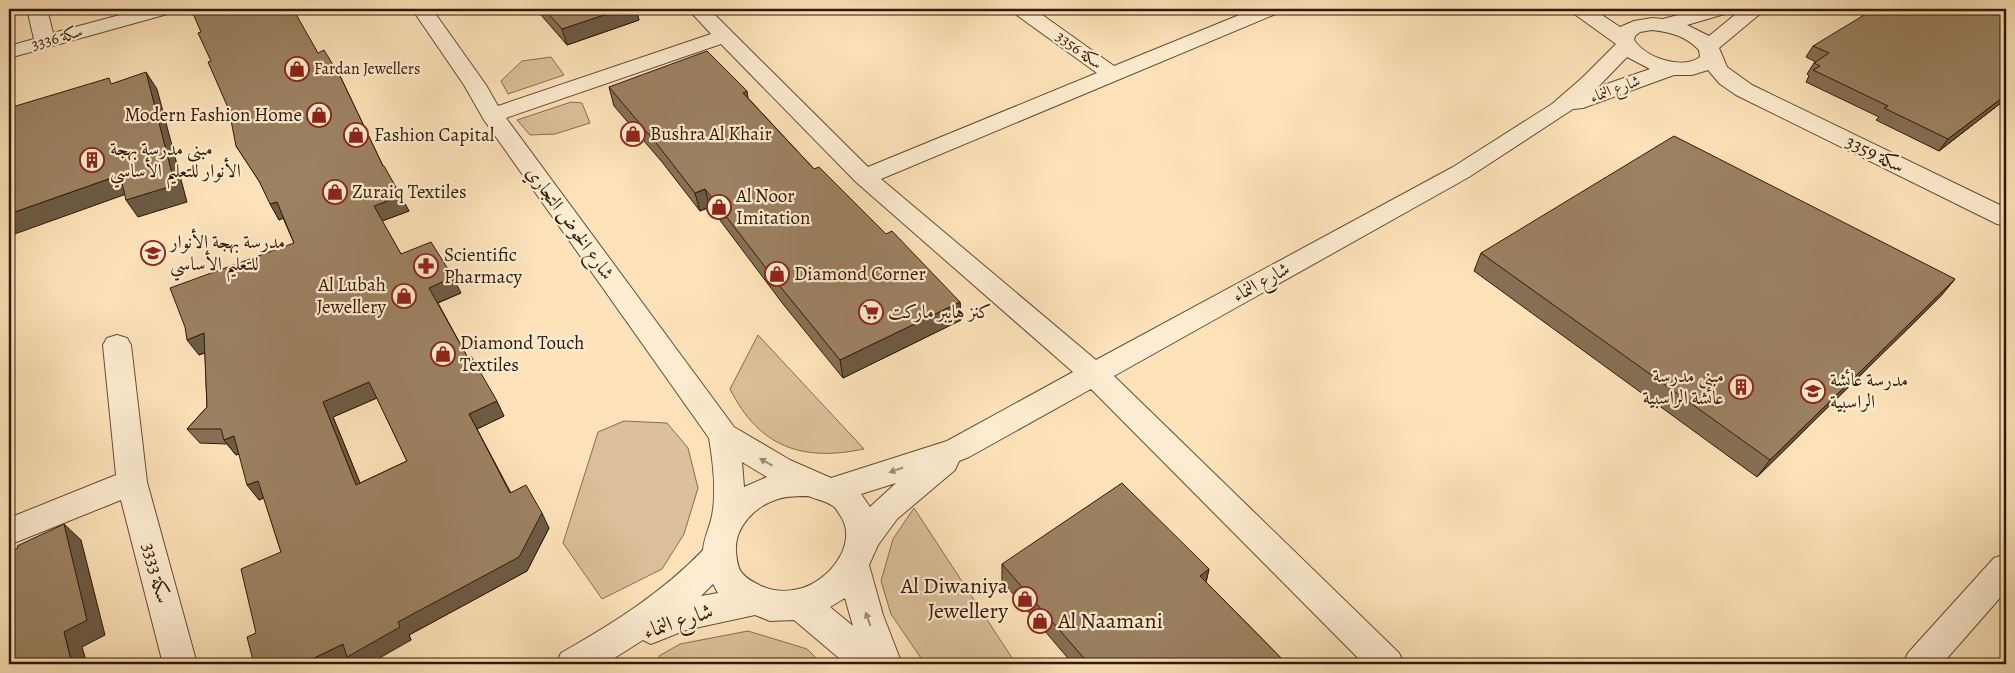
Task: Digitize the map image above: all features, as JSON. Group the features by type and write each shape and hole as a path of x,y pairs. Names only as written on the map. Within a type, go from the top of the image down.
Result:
{"street":[{"path":"37,9 45,42"},
{"name":"سكة 3336","path":"9,52 164,9"},
{"name":"شارع الخوض التجاري","path":"422,9 475,85 492,115 723,435 779,469 822,486"},
{"path":"698,9 864,177 1094,374 1387,664"},
{"name":"سكة 3356","path":"1021,9 1112,74"},
{"path":"864,177 1271,9"},
{"name":"سكة 3359","path":"1580,9 1644,60 1744,90"},
{"path":"1658,25 1721,9"},
{"path":"1615,10 1691,34 1709,50 1754,9"},
{"name":"شارع النماء","path":"822,486 883,475 958,449 1461,172 1560,109 1622,53 1625,33 1631,28 1658,25"},
{"path":"492,115 724,36"},
{"name":"سكة 3359","path":"1709,50 1715,67 1727,79 1744,90 2004,214"},
{"name":"شارع النماء","path":"1560,109 1677,69 1696,69 1710,60 1709,50"},
{"name":"سكة 3333","path":"117,345 132,482 180,664"},
{"name":"شارع الخوض التجاري","path":"723,435 729,462 730,490 727,522"},
{"name":"شارع النماء","path":"859,553 886,510 958,449"},
{"path":"9,532 132,482"},
{"path":"859,553 841,583 822,596 800,604 776,606 754,600 736,590 724,574 719,556 727,522 746,502 766,490 788,484 822,486 850,502 861,519 859,553 866,615 885,664"},
{"name":"شارع النماء","path":"573,664 670,604 698,580 719,556"},
{"path":"1920,664 2006,568"},
{"name":"شارع النماء","path":"603,647 684,615 754,600"},
{"path":"800,604 838,634 870,664"}],"shaded area":[{"path":"551,57 564,75 508,94 501,81 522,61"},
{"path":"571,102 582,103 590,123 555,134 530,135 517,120"},
{"path":"758,335 864,449 842,453 802,451 785,446 769,437 754,425 730,389"},
{"path":"624,421 667,423 688,448 698,488 684,534 662,569 602,599 563,543 598,432"},
{"path":"914,508 1016,664 925,664 891,614 881,581 893,539"},
{"path":"748,631 807,649 822,664 661,664 659,656 680,644"}],"building":[{"path":"191,9 293,9 318,53 324,50 341,78 383,166 401,196 374,206 401,254 431,242 453,277 429,288 468,358 471,356 497,401 469,414 510,493 526,485 542,513 519,557 398,622 400,627 347,657 343,644 302,664 254,664 247,637 256,633 241,569 281,552 258,481 247,485 234,436 224,440 221,429 187,429 207,407 204,333 187,340 185,327 170,288 294,243 277,202 270,204 259,181 236,146 229,110 208,62 211,61 198,33 201,32","holes":["369,382 407,461 356,485 323,402"]},
{"path":"544,9 622,9 562,29"},
{"path":"1874,9 2006,9 2006,95 1948,139 1884,108 1888,106 1813,70 1820,66 1814,63 1829,53 1813,46"},
{"path":"707,51 747,91 743,93 814,169 819,167 886,234 892,231 960,302 840,360 705,189 695,193 609,87"},
{"name":"مبنى مدرسة بهجة الأنوار للتعليم الأساسي","path":"146,72 175,185 126,200 120,175 9,214 9,108 109,78 111,84"},
{"name":"مبنى مدرسة عائشة الراسبية","path":"1674,136 1955,279 1770,460 1481,253"},
{"path":"1122,483 1209,569 1200,576 1287,664 1089,664 1002,564"},
{"path":"64,524 87,620 64,632 72,664 9,664 9,552 18,548 17,546"}],"place":[{"name":"Fardan Jewellers","path":"297,69"},
{"name":"Modern Fashion Home","path":"319,115"},
{"name":"Bushra Al Khair","path":"633,134"},
{"name":"Fashion Capital","path":"356,135"},
{"name":"مبنى مدرسة بهجة الأنوار للتعليم الأساسي","path":"92,160"},
{"name":"Zuraiq Textiles","path":"335,192"},
{"name":"Al Noor Imitation","path":"719,207"},
{"name":"مدرسة بهجة الأنوار للتعليم الأساسي","path":"153,253"},
{"name":"Scientific Pharmacy","path":"426,266"},
{"name":"Diamond Corner","path":"777,274"},
{"name":"Al Lubah Jewellery","path":"404,296"},
{"name":"كنز هايبر ماركت","path":"871,312"},
{"name":"Diamond Touch Textiles","path":"443,354"},
{"name":"مبنى مدرسة عائشة الراسبية","path":"1741,387"},
{"name":"مدرسة عائشة الراسبية","path":"1813,391"},
{"name":"Al Diwaniya Jewellery","path":"1025,599"},
{"name":"Al Naamani","path":"1040,621"}]}
